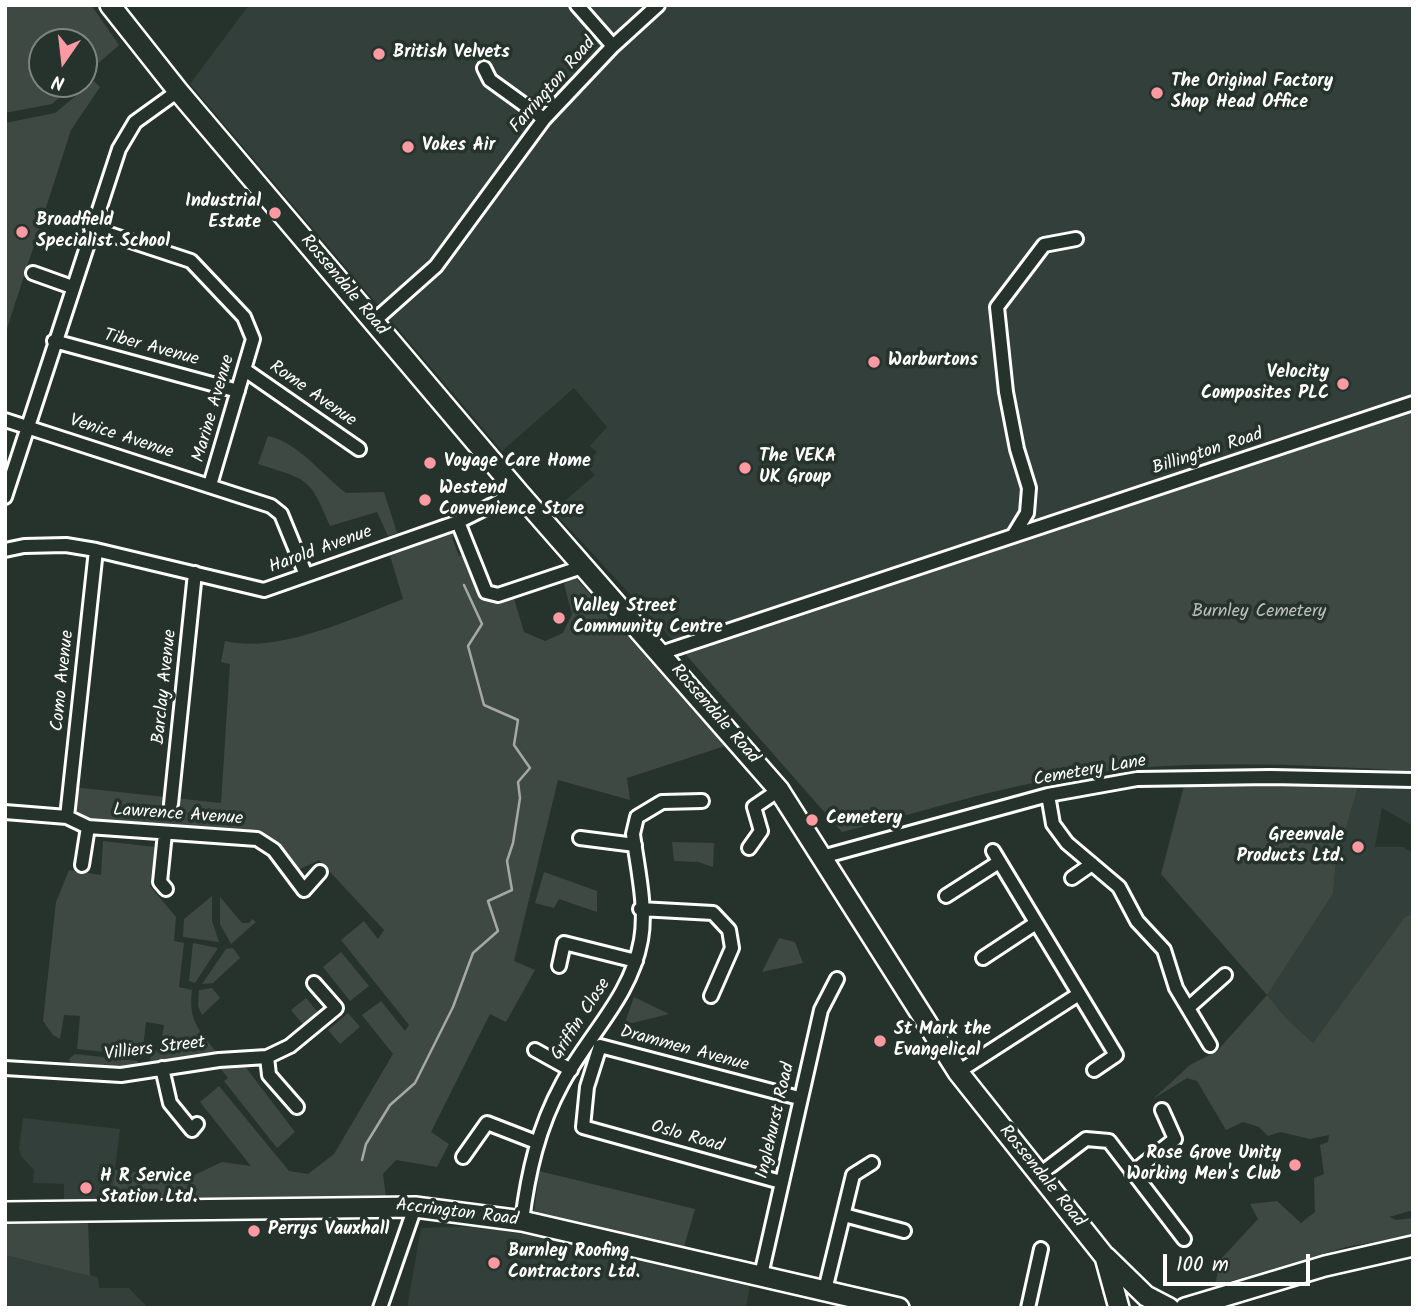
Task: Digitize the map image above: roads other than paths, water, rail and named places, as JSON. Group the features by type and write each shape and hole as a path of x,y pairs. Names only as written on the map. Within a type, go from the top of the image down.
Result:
{"main road":[{"name":"Rossendale Road","path":"110,5 178,92 582,568 779,790 958,1072 1105,1256 1119,1308"},
{"name":"Accrington Road","path":"5,1212 415,1207 522,1221 899,1308"},
{"path":"1185,1308 1325,1266 1413,1246"},
{"path":"1105,1256 1146,1296 1169,1308"}],"street":[{"path":"577,5 612,46"},
{"name":"Farrington Road","path":"373,321 436,266 544,119 612,46 658,5"},
{"path":"484,68 490,80 544,119"},
{"path":"5,497 118,149 135,122 178,92"},
{"name":"Marine Avenue","path":"91,228 191,261 244,317 253,339 210,485"},
{"path":"1013,536 1027,513 1029,488 1017,449 1006,392 998,307 1044,245 1076,239"},
{"path":"33,273 72,287"},
{"name":"Tiber Avenue","path":"54,341 239,391"},
{"name":"Rome Avenue","path":"245,370 359,449"},
{"name":"Billington Road","path":"660,653 1413,403"},
{"name":"Venice Avenue","path":"5,419 271,506 281,514 306,575"},
{"name":"Harold Avenue","path":"5,550 66,545 195,573 239,587 264,590 458,522 518,492"},
{"path":"458,522 486,592 498,595 582,568"},
{"name":"Como Avenue","path":"67,817 96,550"},
{"name":"Barclay Avenue","path":"171,804 195,573"},
{"name":"Cemetery Lane","path":"822,857 1048,795 1137,779 1271,776 1413,780"},
{"path":"749,848 761,831 754,807 779,790"},
{"path":"1048,795 1053,824 1068,843 1118,887 1138,921 1164,950 1176,988 1212,1039"},
{"name":"Griffin Close","path":"522,1221 536,1142 571,1070 621,997 636,961 642,937 635,845 638,817 662,802 702,801"},
{"name":"Lawrence Avenue","path":"5,812 67,817 88,827 257,839 274,850 304,890 320,872"},
{"path":"82,865 88,827"},
{"path":"165,833 160,882 166,889"},
{"path":"580,838 635,845"},
{"path":"946,896 996,857 1116,1055 1094,1070"},
{"path":"1072,878 1092,864"},
{"path":"640,909 713,913 729,930 732,948 711,996"},
{"path":"983,958 1036,923"},
{"path":"559,966 564,943 636,961"},
{"path":"1189,1007 1225,975"},
{"name":"Inglehurst Road","path":"761,1275 821,1010 837,979"},
{"name":"Villiers Street","path":"5,1068 121,1074 267,1057 290,1046 336,1008 314,983"},
{"path":"958,1072 1079,994"},
{"name":"Drammen Avenue","path":"583,1127 587,1087 600,1046 799,1098"},
{"path":"535,1050 571,1070"},
{"path":"267,1057 269,1075 297,1107"},
{"path":"162,1068 170,1103 192,1130 197,1124"},
{"path":"1132,1173 1175,1139 1162,1110"},
{"path":"463,1157 487,1123 536,1142"},
{"name":"Oslo Road","path":"583,1127 781,1182"},
{"path":"1040,1174 1086,1139 1099,1138 1109,1141 1184,1239"},
{"path":"825,1290 853,1175 872,1163"},
{"path":"380,1308 415,1207"},
{"path":"844,1215 904,1231"},
{"path":"1028,1308 1041,1249"}],"waterway":[{"path":"362,1160 366,1144 390,1105 415,1083 453,1007 473,953 498,931 488,901 512,890 507,861 513,843 520,798 518,782 530,768 514,745 518,720 484,705 468,646 482,624 464,585"}],"place":[{"name":"British Velvets","path":"379,54"},
{"name":"The Original Factory Shop Head Office","path":"1157,93"},
{"name":"Vokes Air","path":"408,147"},
{"name":"Industrial Estate","path":"275,213"},
{"name":"Broadfield Specialist School","path":"22,232"},
{"name":"Warburtons","path":"874,362"},
{"name":"Velocity Composites PLC","path":"1343,384"},
{"name":"Voyage Care Home","path":"430,463"},
{"name":"The VEKA UK Group","path":"745,468"},
{"name":"Westend Convenience Store","path":"425,500"},
{"name":"Valley Street Community Centre","path":"559,618"},
{"name":"Cemetery","path":"812,820"},
{"name":"Greenvale Products Ltd.","path":"1358,847"},
{"name":"St Mark the Evangelical","path":"880,1041"},
{"name":"Rose Grove Unity Working Men's Club","path":"1295,1165"},
{"name":"H R Service Station Ltd.","path":"86,1188"},
{"name":"Perrys Vauxhall","path":"254,1231"},
{"name":"Burnley Roofing Contractors Ltd.","path":"494,1263"}],"park label":[{"name":"Burnley Cemetery","path":"1259,613"}]}
